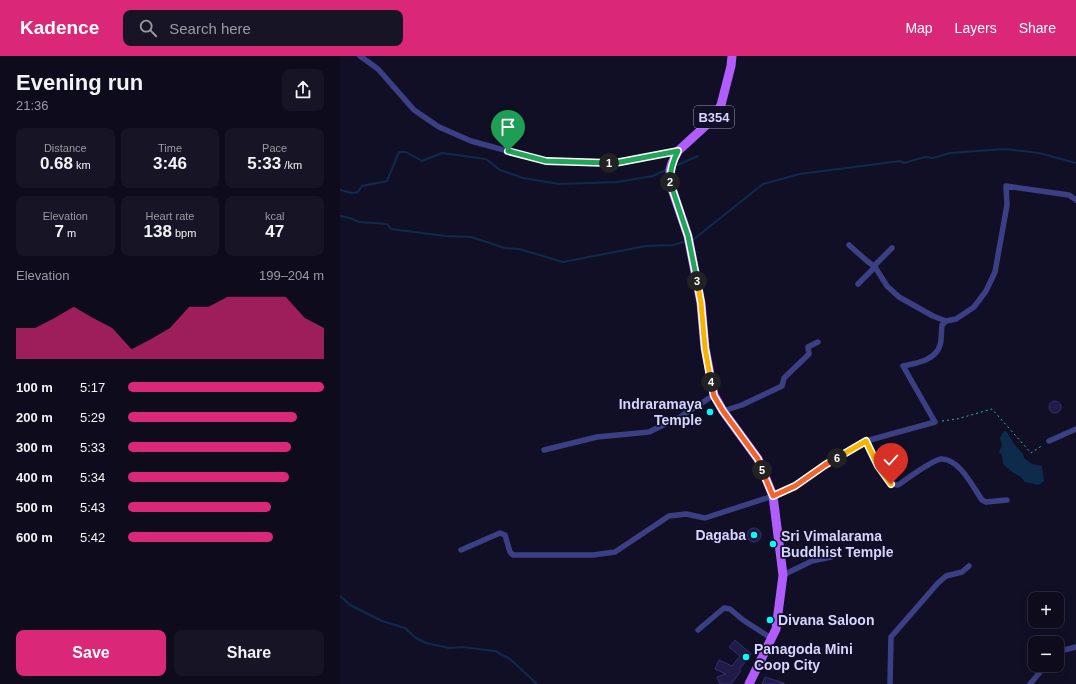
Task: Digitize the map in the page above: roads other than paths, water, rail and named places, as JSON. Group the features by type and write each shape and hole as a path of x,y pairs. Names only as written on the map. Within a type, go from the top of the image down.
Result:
{"main road":[{"name":"B354","path":"732,56 731,66 720,106 713,119 678,151 671,167 670,183 688,236 701,303 705,348 714,396 723,411 758,459 773,496 783,575 776,629 749,684"}],"street":[{"path":"360,56 378,69 414,110 439,127 471,141 546,161 615,163 678,151"},
{"path":"850,245 875,267 887,286 899,297 933,316 946,321 956,319 974,306 986,291 995,272 1007,205 1006,186 1069,195 1076,200"},
{"path":"858,284 892,248"},
{"path":"461,550 500,533 505,535 510,552 513,555 593,555 616,552 669,516 686,514 705,518 773,496 795,486 825,465 866,441 935,422 903,366 925,361 933,355 940,345 942,325 946,321"},
{"path":"723,411 742,405 782,386 784,378 809,354 808,347 818,342"},
{"path":"544,450 597,437 649,432 680,417 714,396"},
{"path":"1049,442 1076,429"},
{"path":"866,441 878,466 891,484 898,485 932,463 941,459 951,461 961,470 982,500 986,502 1007,500"},
{"path":"783,575 812,561 831,557"},
{"path":"890,684 891,637 938,583 946,576 962,572 969,566"},
{"path":"698,630 724,608 730,609 743,620 771,638"},
{"path":"1064,650 1076,648"},
{"path":"1030,684 1040,672"}],"water":[{"path":"1004,431 1006,431 1023,454 1024,458 1032,464 1042,466 1044,481 1038,485 1025,482 1021,477 1012,472 1003,464 1002,455 999,452 1002,445 1000,438"}],"waterway":[{"path":"691,240 763,184 800,174 900,161 904,163 925,157 933,158 950,153 1005,149 1039,153 1076,163"},
{"path":"340,190 352,193 358,192 362,186 387,181 399,152 406,152 422,161 442,153 486,159 500,170 523,178 559,184 617,182 653,176 668,169"},
{"path":"675,166 698,156"},
{"path":"340,216 359,222 387,224 391,229 445,236 471,237 505,248 519,249 563,262 646,246 673,245 687,241"},
{"path":"340,596 350,605 382,621 405,628 416,638 426,643 450,648 462,647 495,651 510,659 537,684"}],"place":[{"name":"Indraramaya Temple","path":"710,412"},
{"name":"Dagaba","path":"754,535"},
{"name":"Sri Vimalarama Buddhist Temple","path":"773,544"},
{"name":"Divana Saloon","path":"770,620"},
{"name":"Panagoda Mini Coop City","path":"746,657"}]}
